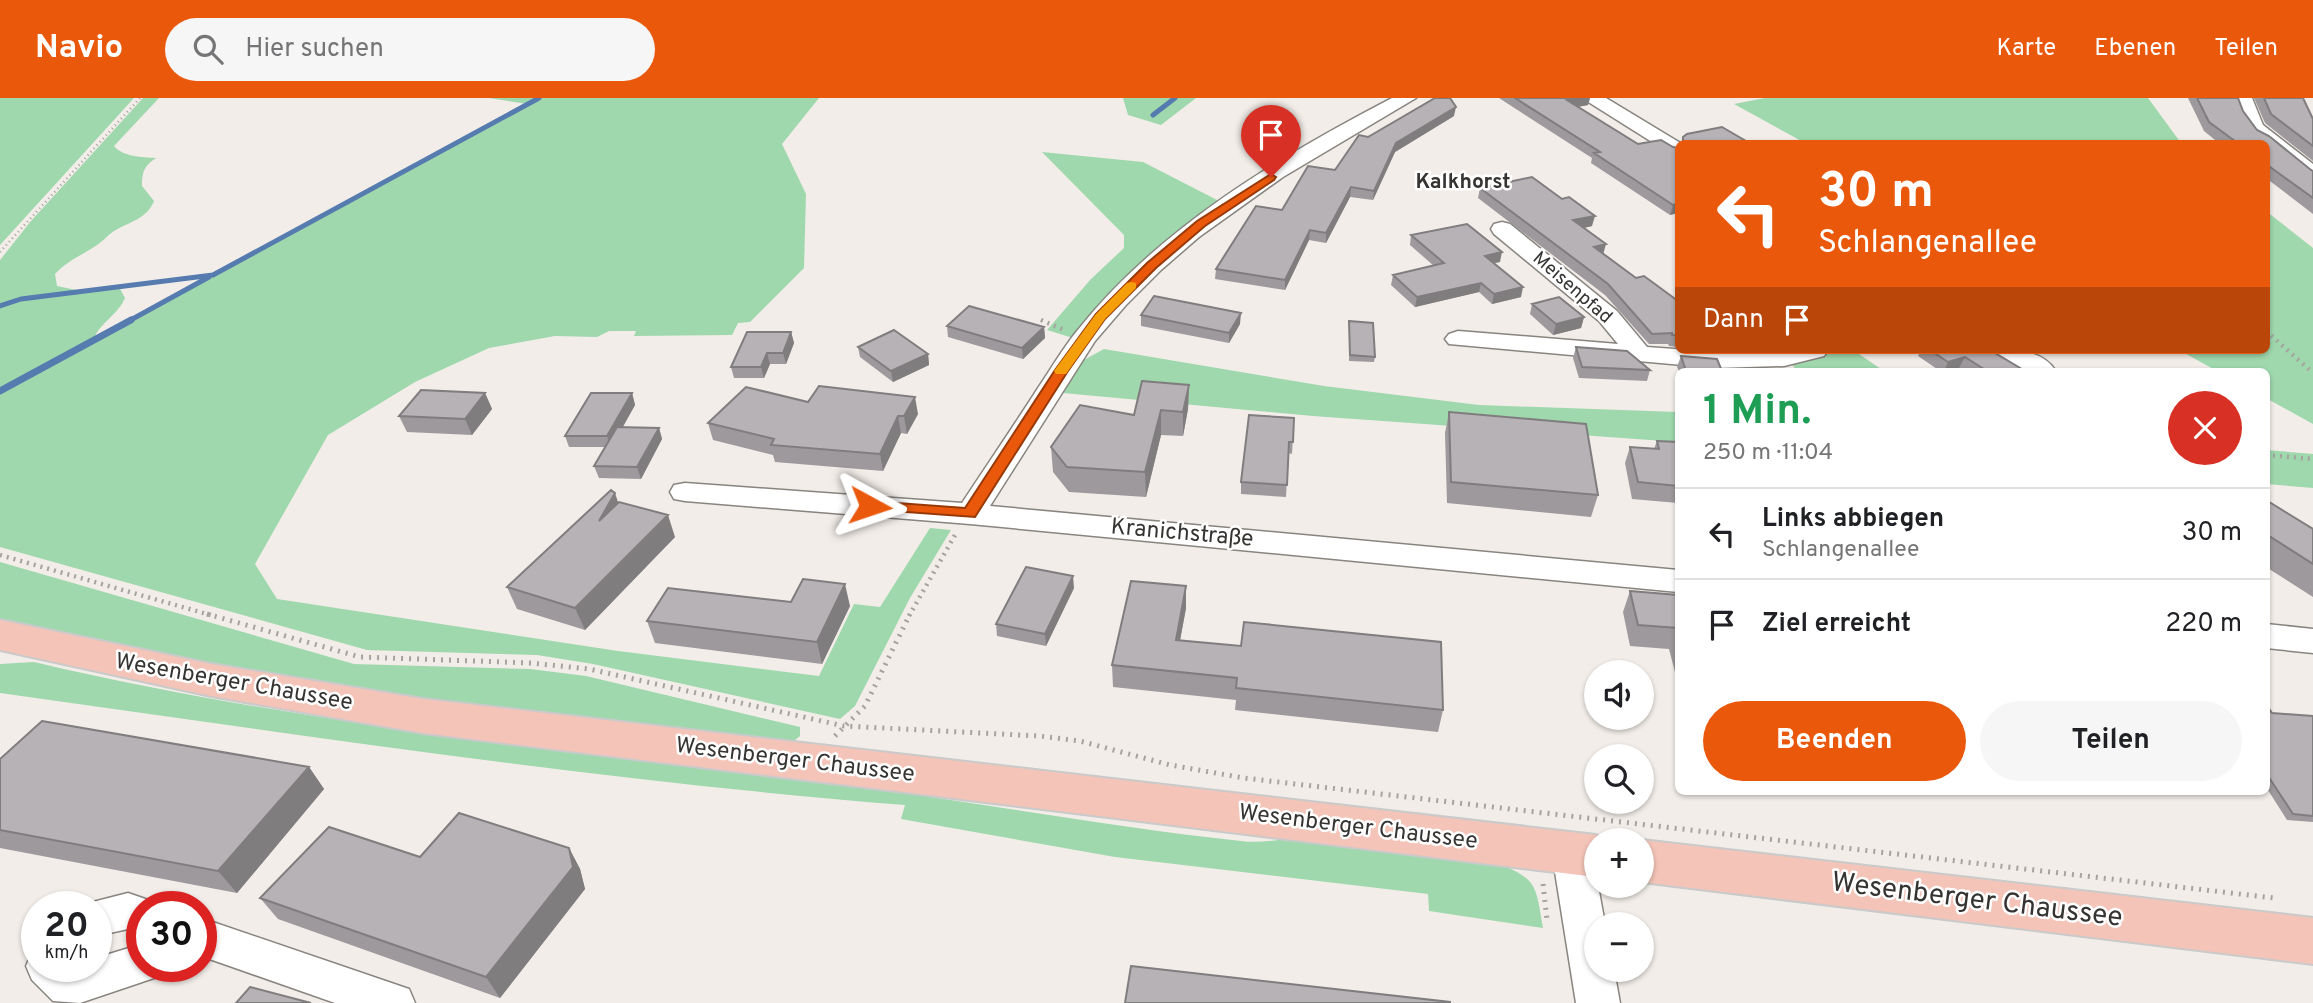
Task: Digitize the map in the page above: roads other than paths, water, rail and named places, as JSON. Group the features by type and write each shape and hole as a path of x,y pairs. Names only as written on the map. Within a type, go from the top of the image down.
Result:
{"main road":[{"name":"Wesenberger Chaussee","path":"0,635 88,657 237,686 423,716 1584,855"},
{"name":"Wesenberger Chaussee","path":"1654,862 2313,941"}],"street":[{"path":"970,514 1085,337 1101,316 1152,266 1229,203 1406,98"},
{"path":"1592,98 1675,148"},
{"path":"2242,98 2254,128 2269,140"},
{"path":"2270,140 2313,174"},
{"name":"Meisenpfad","path":"1502,229 1608,316 1638,352"},
{"path":"1458,339 1716,360 1784,358 1800,354"},
{"path":"2015,354 2038,368"},
{"name":"Kranichstraße","path":"685,492 970,514 1675,581"},
{"path":"2270,636 2313,641"},
{"path":"1588,898 1598,1003"},
{"path":"217,944 393,1003"},
{"path":"63,982 68,987 83,982"}],"waterway":[{"path":"0,306 21,299 213,275 539,98"},
{"path":"1153,115 1175,98"},
{"path":"127,322 209,277"},
{"path":"0,391 131,320"}],"district":[{"name":"Kalkhorst","path":"1463,182"}]}
